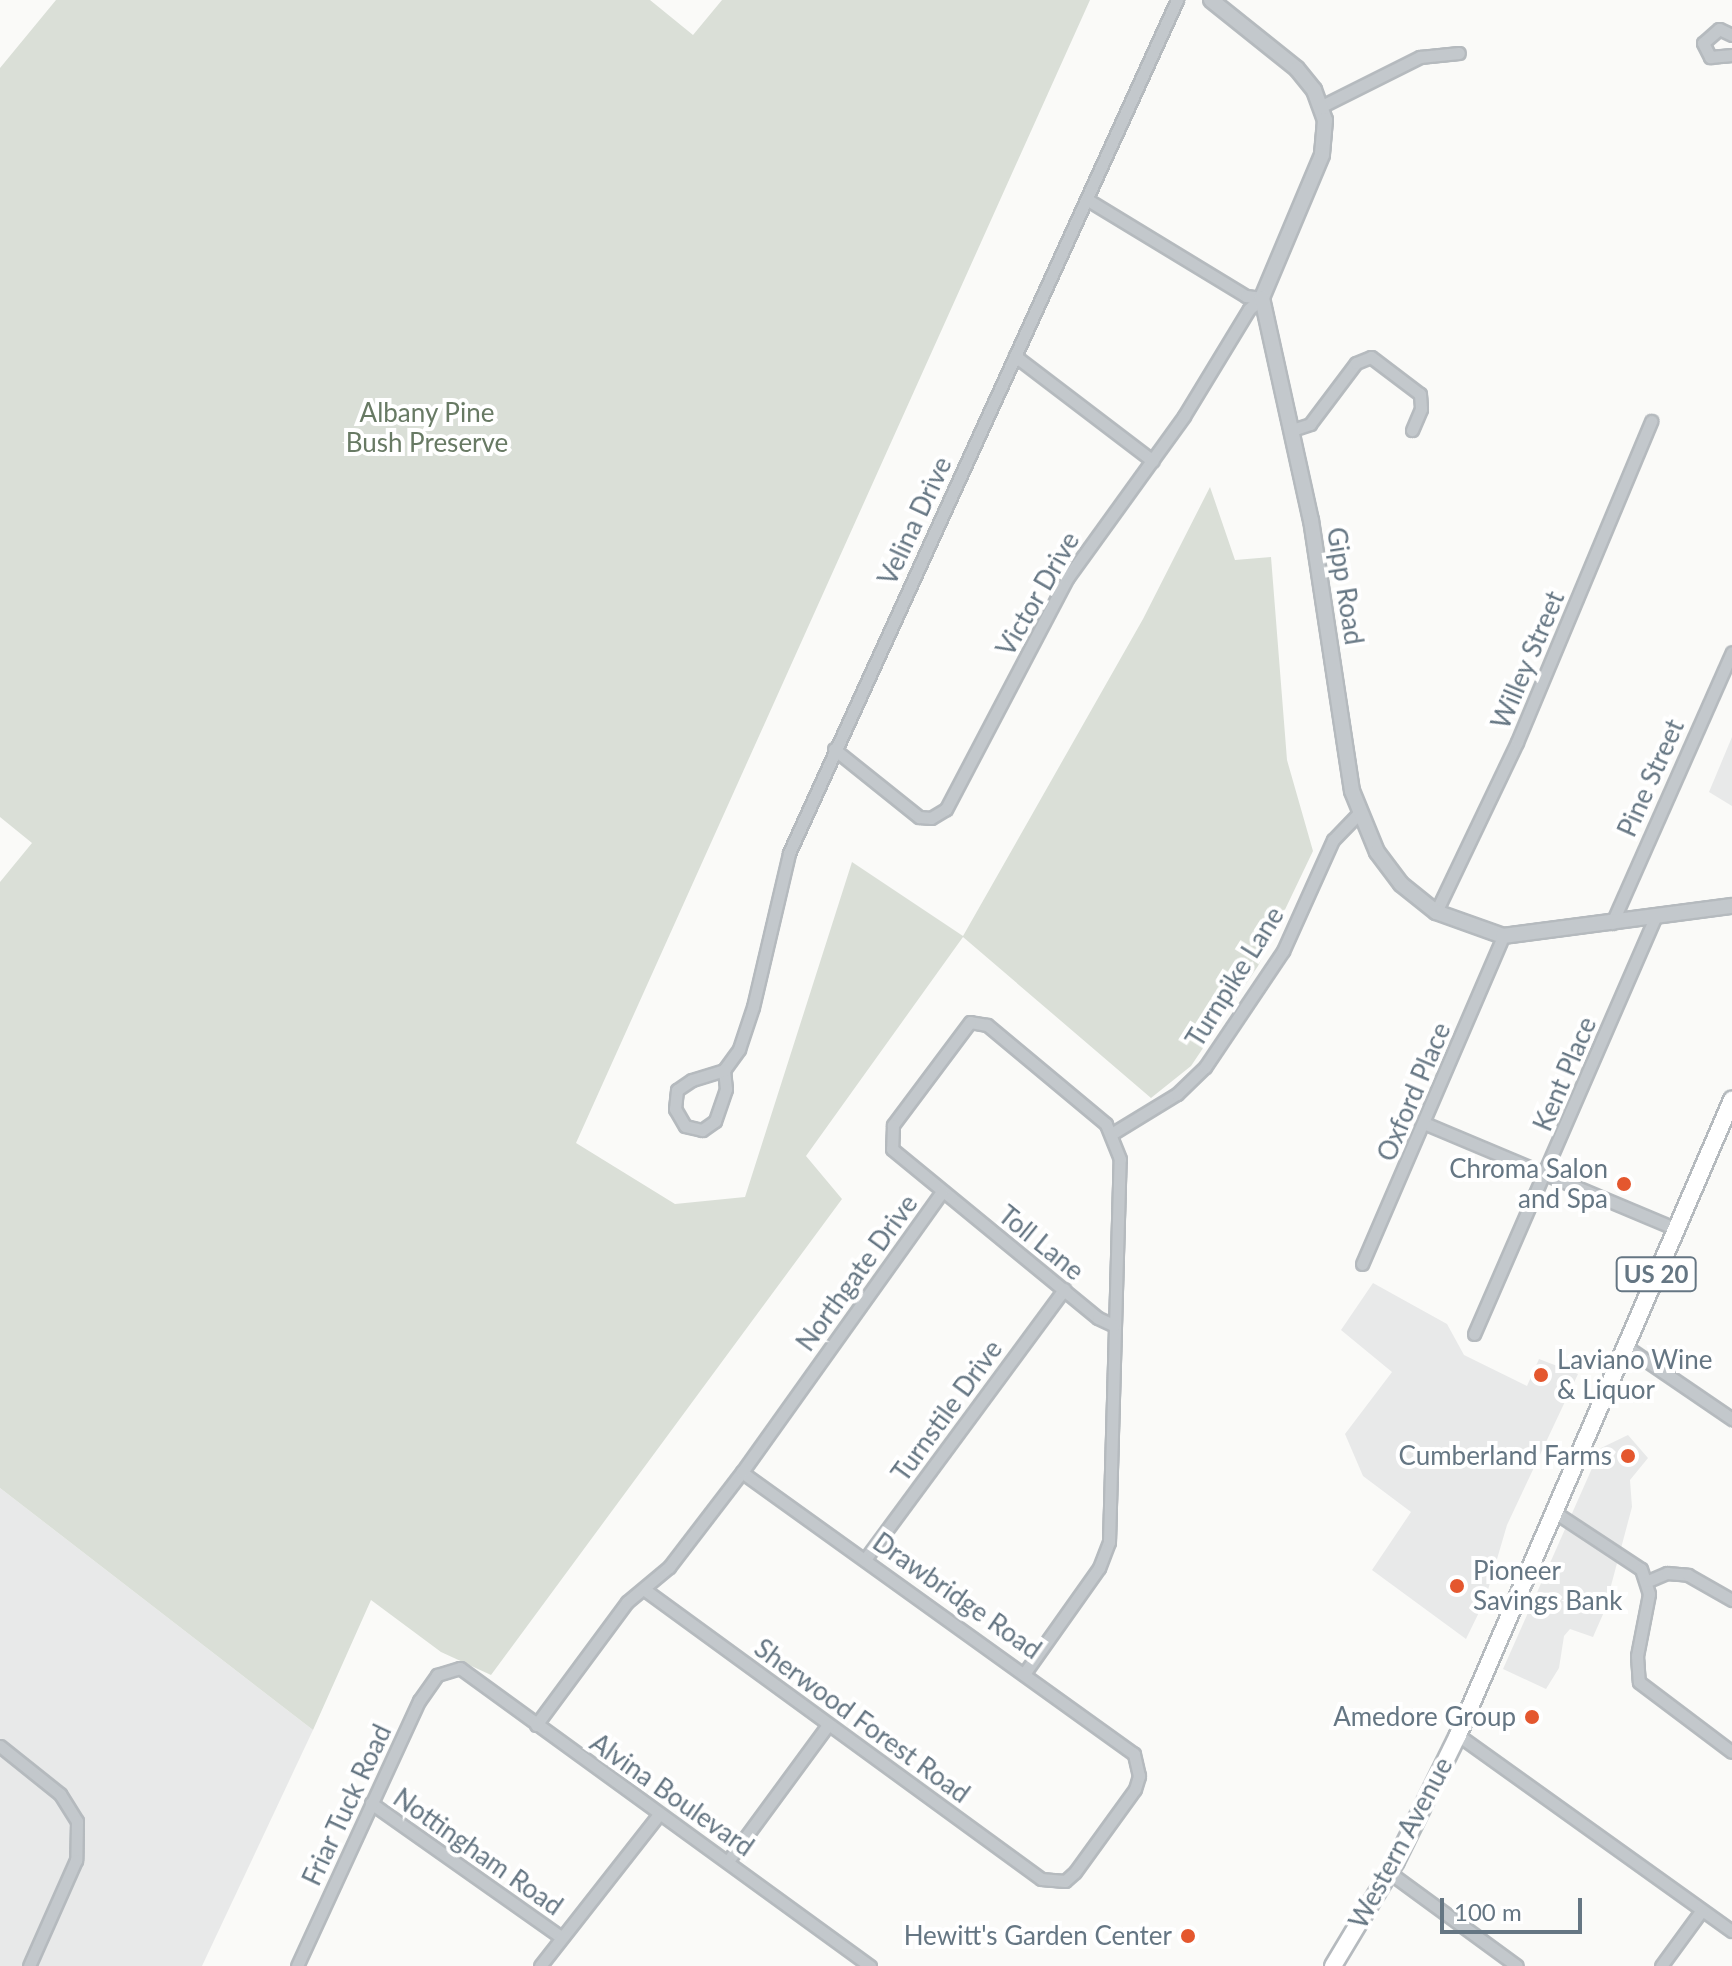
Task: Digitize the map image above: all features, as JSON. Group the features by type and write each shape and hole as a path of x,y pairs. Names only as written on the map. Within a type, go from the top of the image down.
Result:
{"main road":[{"name":"Western Avenue","path":"1333,1966 1390,1873 1458,1735 1732,1100"}],"street":[{"name":"Velina Drive","path":"724,1070 726,1089 715,1121 702,1130 685,1126 675,1109 677,1090 724,1070 739,1049 753,1007 789,853 1177,0"},
{"path":"1088,200 1246,296 1262,298 1322,155 1326,131 1322,106 1297,69 1211,0"},
{"path":"1732,35 1710,32 1703,48 1720,60 1732,55"},
{"path":"1322,106 1420,57 1459,53"},
{"name":"Gipp Road","path":"1262,298 1292,430 1358,814 1389,870 1436,912 1503,936 1732,906"},
{"name":"Victor Drive","path":"834,749 919,817 942,814 967,775 1068,577 1153,461 1249,309 1262,298"},
{"path":"1015,356 1153,461"},
{"path":"1292,430 1310,424 1356,363 1371,357 1420,394 1421,409 1412,430"},
{"name":"Willey Street","path":"1436,912 1517,742 1651,421"},
{"name":"Pine Street","path":"1612,923 1732,652"},
{"name":"Turnpike Lane","path":"1113,1133 1177,1094 1205,1067 1283,951 1333,840 1358,814"},
{"name":"Kent Place","path":"1474,1334 1546,1175 1655,918"},
{"name":"Oxford Place","path":"1362,1264 1503,936"},
{"name":"Northgate Drive","path":"536,1725 627,1602 645,1590 742,1472 942,1192 897,1155 890,1133 970,1022 987,1025 1113,1133"},
{"path":"1424,1123 1676,1229"},
{"path":"1026,1671 1099,1568 1109,1542 1113,1325 1120,1178 1113,1133"},
{"name":"Toll Lane","path":"942,1192 1113,1325"},
{"name":"Turnstile Drive","path":"866,1558 1064,1289"},
{"path":"1625,1346 1732,1419"},
{"name":"Drawbridge Road","path":"742,1472 1026,1671 1117,1740 1139,1765 1135,1789 1075,1872 1055,1883"},
{"path":"1553,1511 1635,1563 1648,1581 1637,1656 1639,1682 1732,1752"},
{"path":"1648,1581 1667,1573 1688,1575 1732,1600"},
{"name":"Sherwood Forest Road","path":"645,1590 1041,1879 1055,1883"},
{"name":"Alvina Boulevard","path":"446,1670 471,1674 536,1725 870,1966"},
{"name":"Friar Tuck Road","path":"297,1966 419,1701 446,1670"},
{"path":"728,1861 828,1725"},
{"path":"1458,1735 1732,1931"},
{"path":"0,1746 60,1794 77,1821 76,1860 29,1966"},
{"name":"Nottingham Road","path":"371,1803 561,1937"},
{"path":"540,1966 659,1814"},
{"path":"1390,1873 1517,1966"},
{"path":"1661,1966 1702,1910"}],"shaded area":[{"path":"1732,737 1732,806 1709,792"},
{"path":"1373,1283 1447,1324 1464,1355 1527,1386 1539,1359 1578,1374 1507,1525 1485,1600 1466,1639 1372,1570 1411,1512 1363,1476 1345,1434 1392,1372 1341,1330"},
{"path":"1628,1435 1648,1458 1630,1480 1632,1507 1604,1612 1593,1637 1570,1629 1564,1636 1559,1668 1546,1689 1503,1669 1601,1448"},
{"path":"0,1488 313,1730 202,1966 0,1966"}],"green space":[{"name":"Albany Pine Bush Preserve","path":"56,0 650,0 693,35 722,0 1090,0 576,1143 675,1204 745,1197 852,862 963,936 1143,619 1210,487 1235,560 1271,557 1287,760 1313,851 1258,966 1191,1066 1151,1098 963,937 806,1156 842,1199 491,1675 441,1652 371,1600 313,1730 0,1488 0,882 32,843 0,817 0,68"}],"place":[{"name":"Chroma Salon and Spa","path":"1624,1184"},
{"name":"Laviano Wine & Liquor","path":"1541,1375"},
{"name":"Cumberland Farms","path":"1628,1456"},
{"name":"Pioneer Savings Bank","path":"1457,1586"},
{"name":"Amedore Group","path":"1532,1717"},
{"name":"Hewitt's Garden Center","path":"1188,1936"}]}
